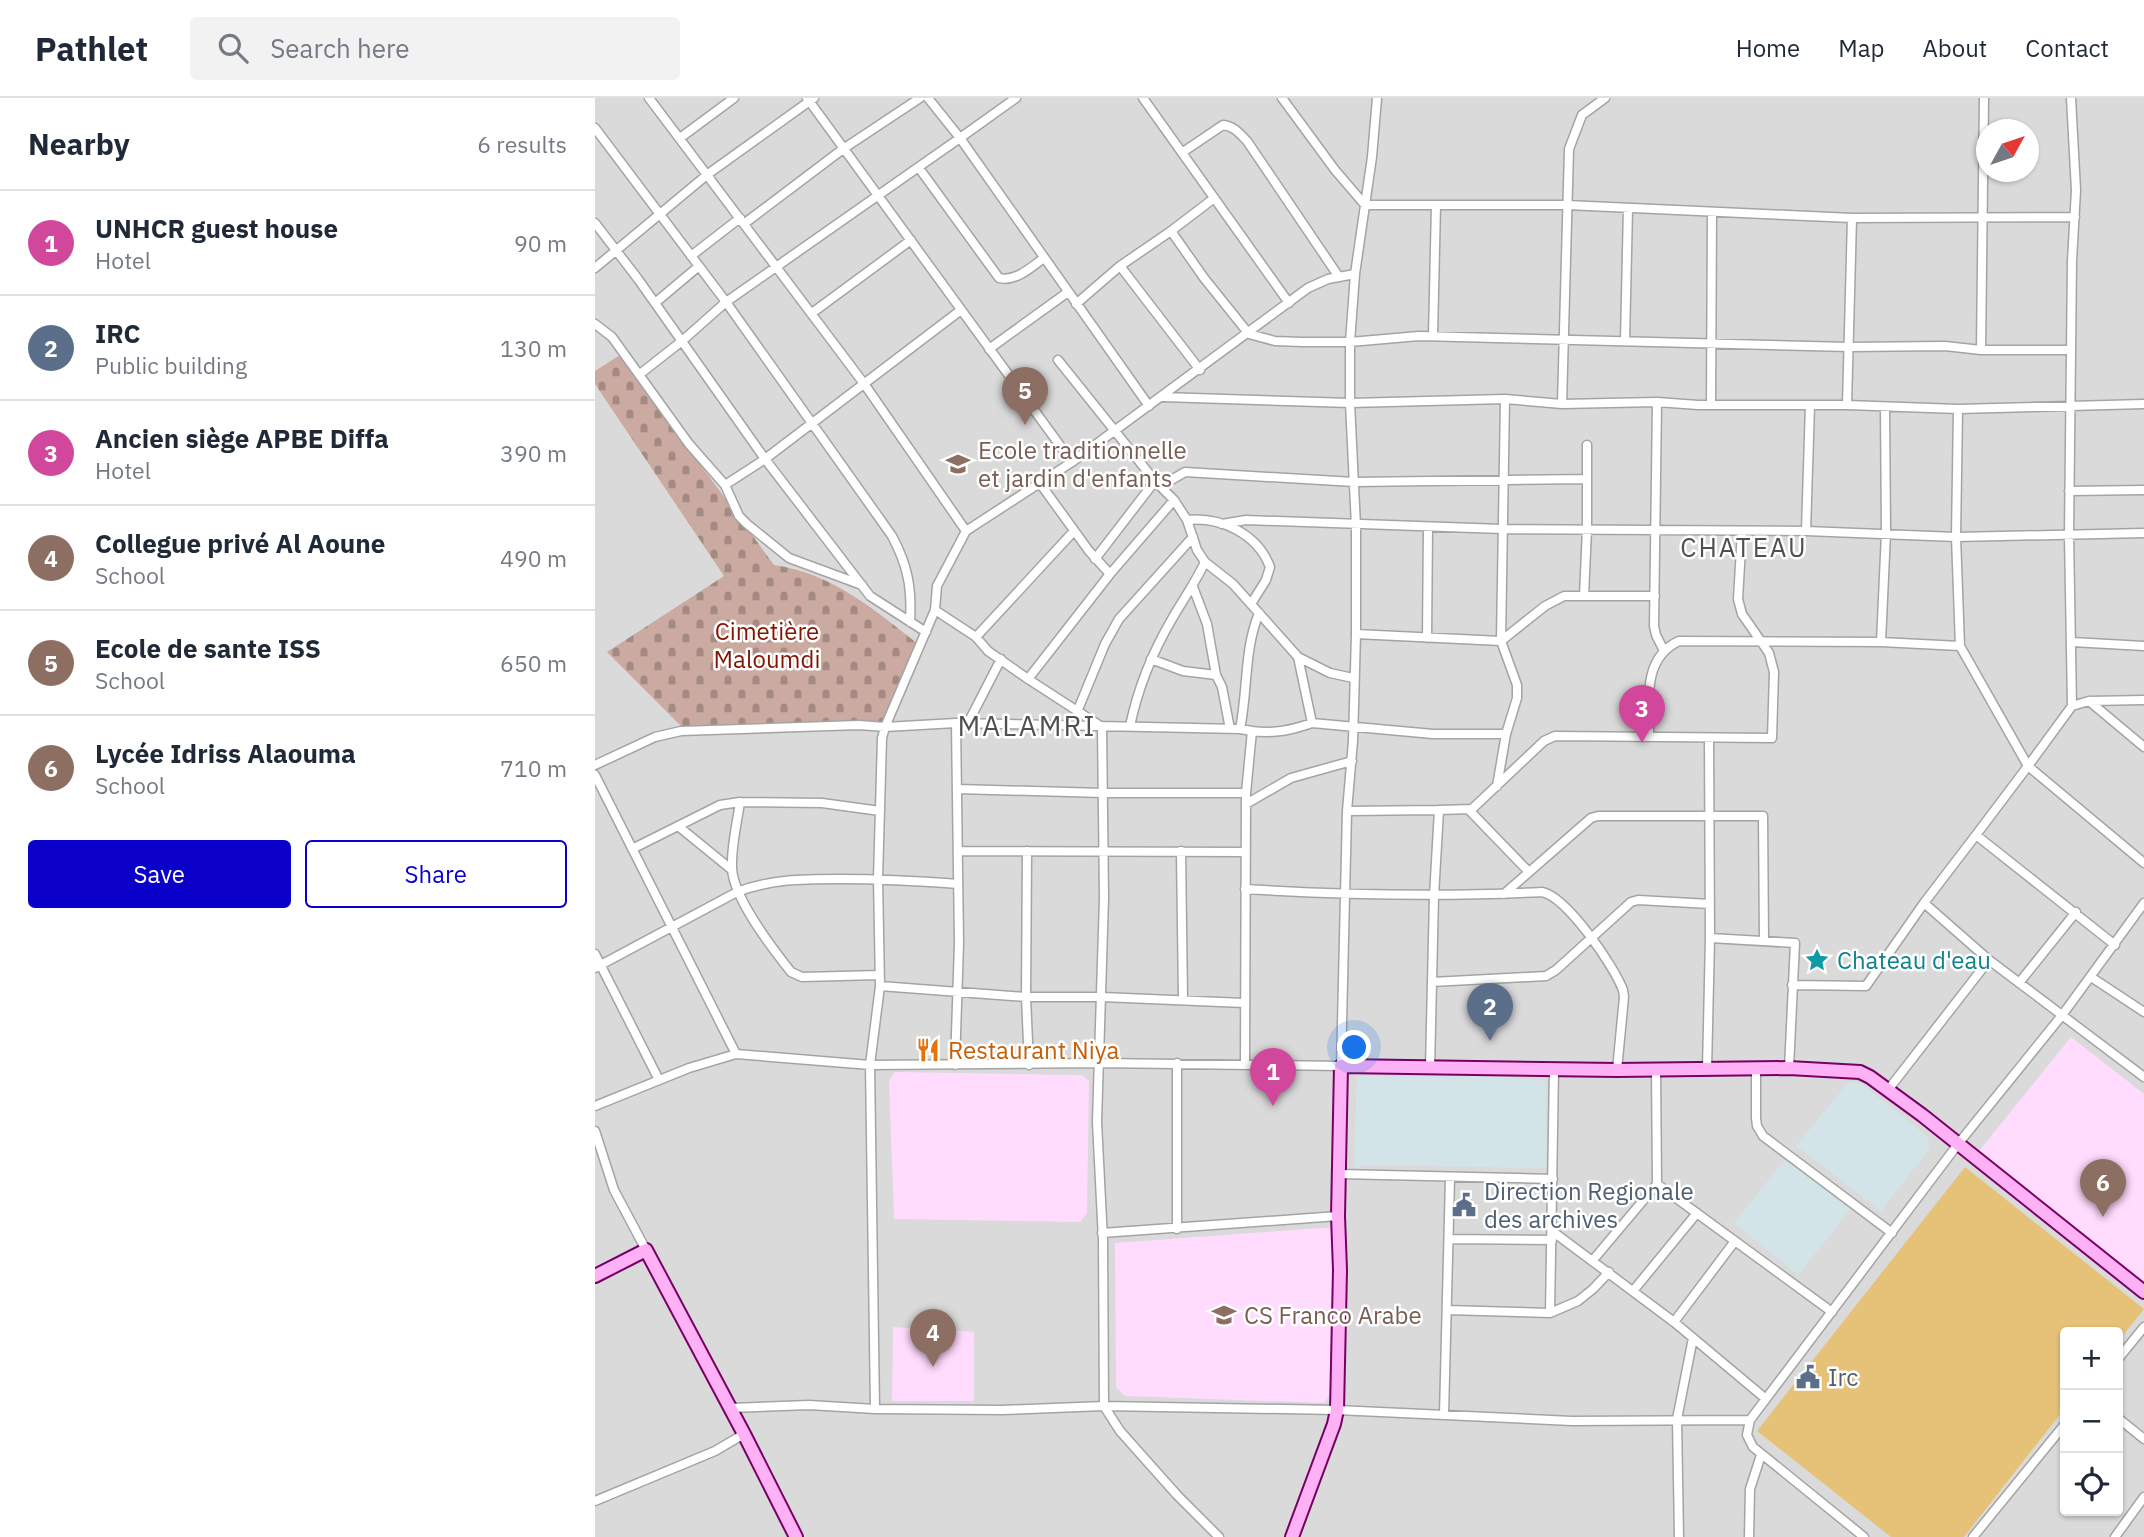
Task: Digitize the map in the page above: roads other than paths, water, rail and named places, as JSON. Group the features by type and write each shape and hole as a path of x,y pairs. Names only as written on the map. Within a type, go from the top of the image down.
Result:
{"street":[{"path":"649,98 865,385 966,531"},
{"path":"680,138 722,102 734,98"},
{"path":"691,256 920,98"},
{"path":"927,98 960,138 1149,406"},
{"path":"640,374 683,341 726,302 776,265 879,196 1016,98"},
{"path":"1143,98 1289,303"},
{"path":"1282,98 1335,170 1365,205 1567,205 1851,218 2075,217"},
{"path":"1292,1537 1337,1410 1340,1270 1338,1216 1347,811 1352,761 1356,634 1356,526 1350,342 1355,274 1377,98"},
{"path":"1562,404 1569,149 1583,115 1605,98"},
{"path":"1981,350 1984,98"},
{"path":"1792,985 1866,986 1924,903 2072,706 2069,491 2076,190 2071,98"},
{"path":"595,268 708,174 810,99 843,149 1072,462"},
{"path":"1183,152 1217,127 1230,126 1237,131 1247,141 1339,277"},
{"path":"595,128 726,302 892,536 904,559 909,578 910,622"},
{"path":"919,168 999,278 1007,280 1015,277 1044,258"},
{"path":"1076,304 1120,266 1213,199"},
{"path":"1433,336 1436,205"},
{"path":"1625,341 1628,208"},
{"path":"1711,405 1712,212"},
{"path":"1847,405 1851,218"},
{"path":"595,223 656,303 765,459 870,596 926,632"},
{"path":"1171,231 1249,334 1275,341 1350,342 1433,336 2071,350"},
{"path":"812,313 911,240"},
{"path":"656,303 699,266"},
{"path":"1120,266 1199,370"},
{"path":"875,1409 870,1065 880,986 878,879 885,727 935,610 937,586 966,531 1072,462 1308,288 1355,274"},
{"path":"989,349 1069,292"},
{"path":"725,485 865,385 961,310"},
{"path":"595,324 612,337 689,443 725,485 739,516 789,558 831,576 862,585"},
{"path":"1058,360 1114,431 1174,500 1187,520 1197,550 1205,562 1219,571 1299,657 1330,673 1353,678"},
{"path":"1162,397 1350,403 1505,400 1562,404 1657,402 1958,409 2144,404"},
{"path":"1497,786 1506,734 1517,698 1517,685 1501,641 1505,400"},
{"path":"1657,402 1654,626 1664,651"},
{"path":"1806,531 1810,405"},
{"path":"1881,642 1886,533 1885,407"},
{"path":"1958,409 1956,537 1960,646 2028,765 2144,863"},
{"path":"1584,596 1587,445"},
{"path":"1095,559 1158,484 1185,472 1354,482 1587,479"},
{"path":"1039,482 1095,559 1110,574"},
{"path":"2069,491 2144,490"},
{"path":"1028,679 1058,644 1110,574 1174,500"},
{"path":"1187,520 1203,518 1222,524 1249,537 1259,547 1270,566 1266,580 1251,604"},
{"path":"1222,524 1246,520 1339,522 1356,526 1806,531 1956,537 2144,533"},
{"path":"1427,638 1428,527"},
{"path":"976,637 1074,531"},
{"path":"1347,811 1469,810 1549,737 1576,734 1709,739 1772,738 1774,672 1769,653 1739,606 1742,531"},
{"path":"1077,712 1108,636 1119,619 1193,537"},
{"path":"1130,726 1140,685 1151,659 1205,562"},
{"path":"1193,587 1207,624 1216,675 1222,687 1230,729"},
{"path":"1356,634 1501,641 1564,596 1655,596"},
{"path":"935,610 976,637 1028,679 1102,726"},
{"path":"1240,729 1252,631 1259,613"},
{"path":"1649,735 1652,672 1664,651 1679,641 1881,642 1960,646"},
{"path":"2072,642 2144,646"},
{"path":"1299,657 1312,723"},
{"path":"968,723 1001,659"},
{"path":"1151,659 1183,671 1216,675"},
{"path":"2072,706 2089,701 2144,700"},
{"path":"2089,701 2144,747"},
{"path":"955,1065 959,990 956,723"},
{"path":"595,765 655,737 681,731 968,723 1240,729 1270,733 1312,723 1433,734 1506,734"},
{"path":"1102,726 1102,997 1097,1122 1102,1233 1104,1406 1120,1431 1219,1537"},
{"path":"1245,1064 1246,793 1252,732"},
{"path":"1707,1070 1710,938 1709,739"},
{"path":"1246,804 1291,778 1352,761"},
{"path":"595,775 736,1054"},
{"path":"958,789 1246,793"},
{"path":"632,849 720,805 740,802 822,803 880,811"},
{"path":"740,802 732,851 732,870 737,892 794,975 879,975"},
{"path":"1430,1068 1439,810"},
{"path":"1469,810 1529,872"},
{"path":"1504,894 1591,818 1763,816 1764,940"},
{"path":"678,826 732,870"},
{"path":"1976,835 2115,945"},
{"path":"959,851 1245,852"},
{"path":"1027,851 1026,997 1029,1065"},
{"path":"1181,851 1183,1000"},
{"path":"598,966 759,883 782,880 878,879 958,884"},
{"path":"1245,889 1345,895 1434,896 1542,892 1553,896 1591,937 1621,984 1624,997 1617,1070"},
{"path":"1432,982 1546,976 1626,905 1638,900 1710,904"},
{"path":"1924,903 1989,960 2144,1077"},
{"path":"1864,1537 1753,1447 1747,1435 1750,1420 1958,1144 2063,1014 2144,903"},
{"path":"2019,983 2076,912"},
{"path":"1710,938 1795,943 1789,1069"},
{"path":"595,954 598,966 659,1080"},
{"path":"1888,1090 1989,960"},
{"path":"2091,977 2144,1012"},
{"path":"880,986 1026,997 1244,1003"},
{"path":"595,1106 689,1068 736,1054 870,1065 1177,1063 1860,1072 1958,1144 2144,1292"},
{"path":"1177,1063 1177,1229"},
{"path":"1550,1313 1554,1069"},
{"path":"1593,1260 1657,1184 1656,1069"},
{"path":"1756,1070 1756,1118 1763,1136 1892,1233"},
{"path":"595,1131 614,1189 796,1537"},
{"path":"1339,1174 1553,1179"},
{"path":"1444,1415 1450,1178"},
{"path":"1657,1184 1832,1312"},
{"path":"1633,1291 1697,1213"},
{"path":"1102,1233 1338,1216"},
{"path":"1449,1239 1552,1235 1609,1272 1766,1399"},
{"path":"1674,1322 1735,1241"},
{"path":"595,1276 646,1250"},
{"path":"1447,1310 1550,1313 1578,1301 1609,1272"},
{"path":"2123,1353 2144,1327"},
{"path":"1679,1537 1677,1419 1693,1338"},
{"path":"730,1408 809,1405 875,1409 1002,1410 1104,1406 1337,1410 1572,1420 1750,1420"},
{"path":"2123,1422 2144,1439"},
{"path":"1973,1537 2060,1430"},
{"path":"595,1501 715,1451 744,1434"},
{"path":"1749,1537 1749,1489 1761,1455"},
{"path":"2115,1537 2144,1497"}],"place":[{"name":"Ecole de sante ISS","path":"1025,425"},
{"name":"Ecole traditionnelle et jardin d'enfants","path":"958,464"},
{"name":"Ancien siège APBE Diffa","path":"1642,743"},
{"name":"Chateau d'eau","path":"1817,960"},
{"name":"IRC","path":"1490,1041"},
{"name":"Restaurant Niya","path":"928,1050"},
{"name":"UNHCR guest house","path":"1273,1106"},
{"name":"Direction Regionale des archives","path":"1464,1205"},
{"name":"Lycée Idriss Alaouma","path":"2103,1217"},
{"name":"CS Franco Arabe","path":"1224,1315"},
{"name":"Collegue privé Al Aoune","path":"933,1367"},
{"name":"Irc","path":"1808,1377"}],"district":[{"name":"CHATEAU","path":"1744,547"},
{"name":"MALAMRI","path":"1027,725"}],"park label":[{"name":"Cimetière Maloumdi","path":"767,645"}]}
